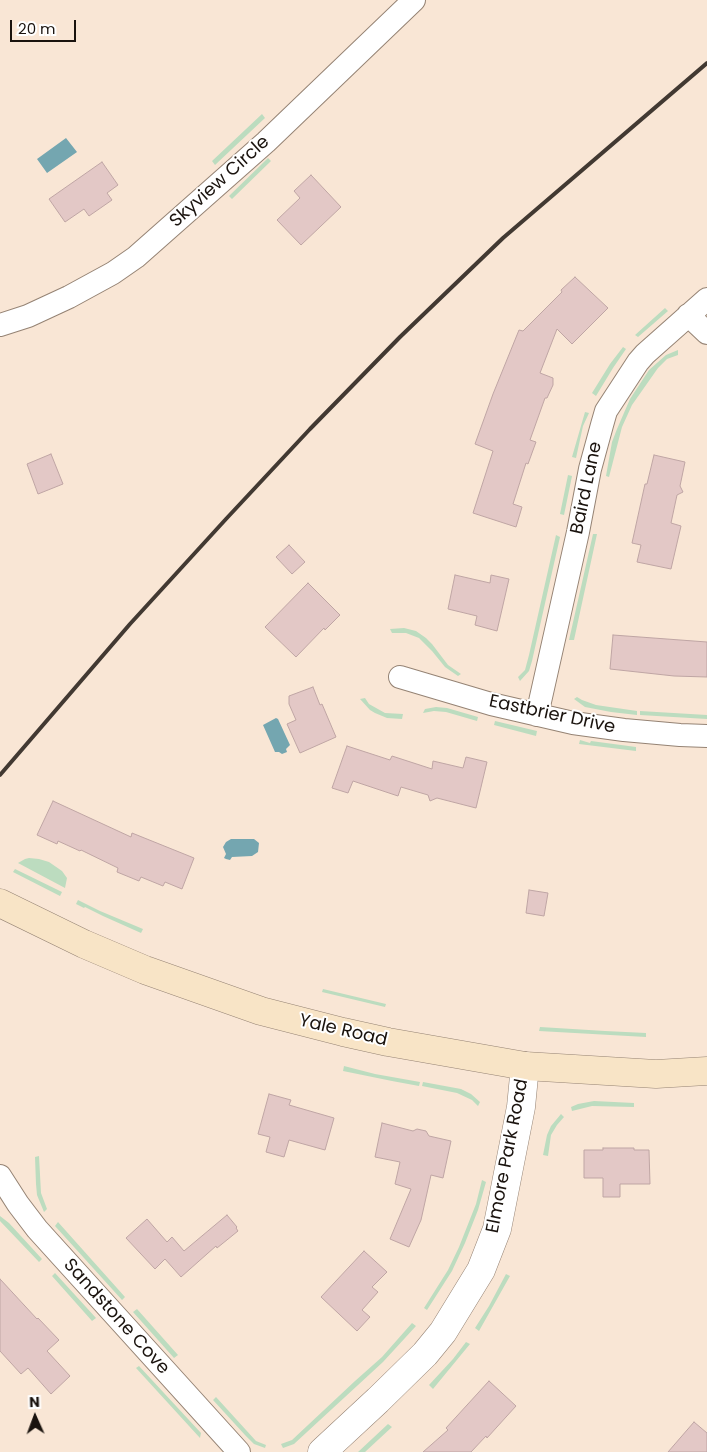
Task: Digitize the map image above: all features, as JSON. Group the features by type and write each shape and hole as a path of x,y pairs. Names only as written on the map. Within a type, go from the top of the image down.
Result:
{"main road":[{"name":"Yale Road","path":"0,903 84,944 144,970 261,1011 388,1042 525,1066 656,1074 707,1071"}],"street":[{"name":"Skyview Circle","path":"0,325 28,316 69,297 114,273 136,257 266,142 414,0"},
{"name":"Baird Lane","path":"537,715 588,482 606,412 645,354 707,299"},
{"path":"688,315 707,333"},
{"name":"Eastbrier Drive","path":"400,677 491,704 574,723 624,730 707,736"},
{"name":"Elmore Park Road","path":"322,1452 425,1354 443,1332 481,1270 497,1229 521,1107 525,1066"},
{"name":"Sandstone Cove","path":"0,1176 36,1229 239,1452"}],"green space":[{"path":"262,114 265,118 215,165 212,161"},
{"path":"268,158 271,161 232,199 229,196"},
{"path":"665,308 668,311 638,337 635,335"},
{"path":"623,347 626,349 596,396 592,393"},
{"path":"678,350 678,355 667,359 658,368 632,405 622,427 609,477 606,476 612,442 630,399 649,370 666,355"},
{"path":"585,412 589,413 583,426 576,458 572,457"},
{"path":"568,475 572,476 564,515 560,514"},
{"path":"593,534 597,534 574,640 569,640"},
{"path":"556,535 560,537 532,661 529,671 520,681 518,677 525,670"},
{"path":"404,628 416,631 426,638 448,665 461,674 458,676 445,667 419,638 406,633 392,633 390,629"},
{"path":"577,697 596,705 637,711 637,715 585,707 574,699"},
{"path":"365,698 369,704 385,713 403,714 402,719 387,718 375,713 360,699"},
{"path":"447,708 478,717 477,721 446,712 434,711 423,713 425,709"},
{"path":"640,711 707,715 707,719 640,715"},
{"path":"495,721 537,731 536,736 494,725"},
{"path":"580,740 590,743 591,741 636,747 636,751 579,744"},
{"path":"29,858 49,862 62,871 67,878 65,888 18,863"},
{"path":"15,869 62,892 60,896 13,872"},
{"path":"78,900 143,929 141,933 84,908 76,904"},
{"path":"323,989 386,1004 385,1007 322,992"},
{"path":"540,1027 646,1033 646,1037 539,1031"},
{"path":"344,1066 420,1082 419,1086 343,1071"},
{"path":"423,1082 461,1089 471,1094 480,1102 478,1106 472,1100 457,1093 422,1086"},
{"path":"594,1101 634,1103 634,1107 592,1106 572,1111 571,1107"},
{"path":"561,1114 564,1117 551,1135 548,1156 543,1155 547,1135 551,1126"},
{"path":"39,1156 41,1193 47,1209 44,1212 37,1195 36,1184 35,1157"},
{"path":"482,1180 486,1182 478,1210 465,1243 452,1271 427,1310 424,1308 448,1270 459,1247 476,1204"},
{"path":"0,1216 9,1223 42,1259 39,1262 0,1221"},
{"path":"58,1222 125,1297 122,1300 55,1226"},
{"path":"55,1273 96,1318 92,1321 52,1276"},
{"path":"506,1274 510,1276 479,1331 475,1328"},
{"path":"137,1309 178,1355 174,1358 133,1312"},
{"path":"412,1323 416,1326 383,1362 294,1444 283,1448 281,1444 292,1440 382,1357"},
{"path":"466,1342 470,1344 433,1389 429,1385"},
{"path":"139,1366 201,1433 200,1438 136,1368"},
{"path":"216,1397 256,1441 266,1445 265,1448 254,1444 245,1435 213,1400"},
{"path":"388,1424 392,1427 365,1452 358,1452"}],"water":[{"path":"66,138 77,152 47,173 37,159"},
{"path":"276,718 290,745 286,749 287,752 282,754 275,752 263,725"},
{"path":"231,839 254,839 259,843 258,852 252,856 226,859 224,858 226,854 223,847"}],"building":[{"path":"102,162 118,185 107,193 112,200 89,216 84,209 65,222 49,199"},
{"path":"311,175 341,207 301,245 277,220 300,198 294,191"},
{"path":"575,277 608,308 572,344 557,329 540,373 553,378 553,385 547,398 545,398 530,440 536,442 528,464 526,463 513,504 522,507 516,527 473,513 493,451 475,444 519,330 523,331"},
{"path":"51,454 63,484 38,494 27,464"},
{"path":"654,455 685,462 680,486 683,492 677,495 671,523 681,526 671,569 637,562 641,545 632,543 645,484 647,484"},
{"path":"289,545 305,562 292,574 276,557"},
{"path":"455,575 490,583 491,575 509,579 497,631 475,625 477,616 448,609"},
{"path":"308,583 340,615 325,630 324,628 296,657 265,627"},
{"path":"613,635 707,642 707,677 674,676 610,669"},
{"path":"313,687 336,737 300,753 287,724 296,720 289,704 289,696"},
{"path":"347,746 390,760 392,756 432,769 433,761 463,768 466,757 487,762 476,808 437,798 430,801 428,795 401,787 398,796 353,781 348,793 332,788"},
{"path":"53,801 131,837 132,833 194,858 182,889 165,882 163,886 141,877 139,881 117,872 118,868 81,850 58,841 57,844 37,835"},
{"path":"529,890 548,893 544,916 526,913"},
{"path":"269,1094 291,1100 289,1105 334,1118 325,1150 289,1140 284,1157 266,1152 270,1137 258,1134"},
{"path":"382,1123 413,1131 417,1129 426,1131 429,1136 451,1141 443,1178 431,1175 421,1220 409,1247 390,1239 411,1189 395,1184 400,1162 375,1157"},
{"path":"603,1148 649,1150 650,1184 620,1184 620,1197 603,1197 603,1178 584,1178 584,1150 603,1150"},
{"path":"227,1215 238,1231 217,1248 216,1246 181,1277 165,1259 155,1269 126,1238 147,1219 167,1242 172,1237 184,1251"},
{"path":"364,1251 387,1272 372,1287 378,1292 362,1310 370,1317 357,1331 321,1297"},
{"path":"0,1279 59,1340 47,1351 70,1376 51,1394 28,1368 21,1374 0,1351"},
{"path":"489,1381 516,1406 487,1438 486,1436 471,1452 423,1452 448,1430 446,1428"},
{"path":"694,1422 707,1433 707,1452 668,1452"}],"railway":[{"path":"0,775 130,624 310,429 400,337 503,238 707,63"}]}
